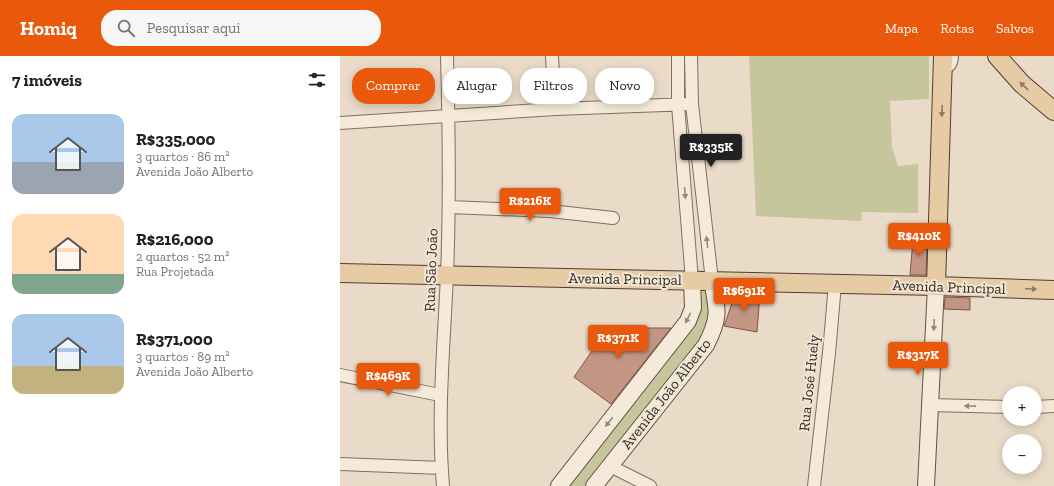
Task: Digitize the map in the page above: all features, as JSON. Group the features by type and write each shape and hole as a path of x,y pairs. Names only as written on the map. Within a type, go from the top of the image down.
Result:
{"main road":[{"path":"997,56 1022,84 1054,111"},
{"path":"936,286 943,64"},
{"name":"Avenida Principal","path":"340,272 1054,290"}],"street":[{"name":"Rua São João","path":"444,486 442,468 440,395 447,275 449,207 449,115 447,56"},
{"path":"552,56 554,110"},
{"name":"Avenida João Alberto","path":"559,486 688,321 693,308 678,105 678,56"},
{"name":"Avenida João Alberto","path":"594,486 706,345 716,322 718,309 712,281 692,104 691,56"},
{"path":"340,122 449,115 692,104"},
{"path":"449,207 550,211 613,218"},
{"name":"Rua José Huely","path":"814,486 830,353 835,284"},
{"path":"926,486 936,286"},
{"path":"340,375 440,395"},
{"path":"930,405 1002,407"},
{"path":"1042,407 1054,406"},
{"path":"340,464 442,468"},
{"path":"610,466 650,486"}],"lane":[{"path":"943,64 950,69 955,63 955,56"}],"green space":[{"path":"749,56 929,56 929,99 890,101 892,147 898,166 918,164 918,213 862,212 861,221 756,216"},
{"path":"710,288 709,326 695,351 584,486 565,486 686,335 698,289"}],"building":[{"path":"913,239 927,239 926,275 910,275"},
{"path":"736,292 760,293 757,332 724,326"},
{"path":"945,297 970,298 970,310 944,309"},
{"path":"608,328 671,328 611,404 574,377"}]}
